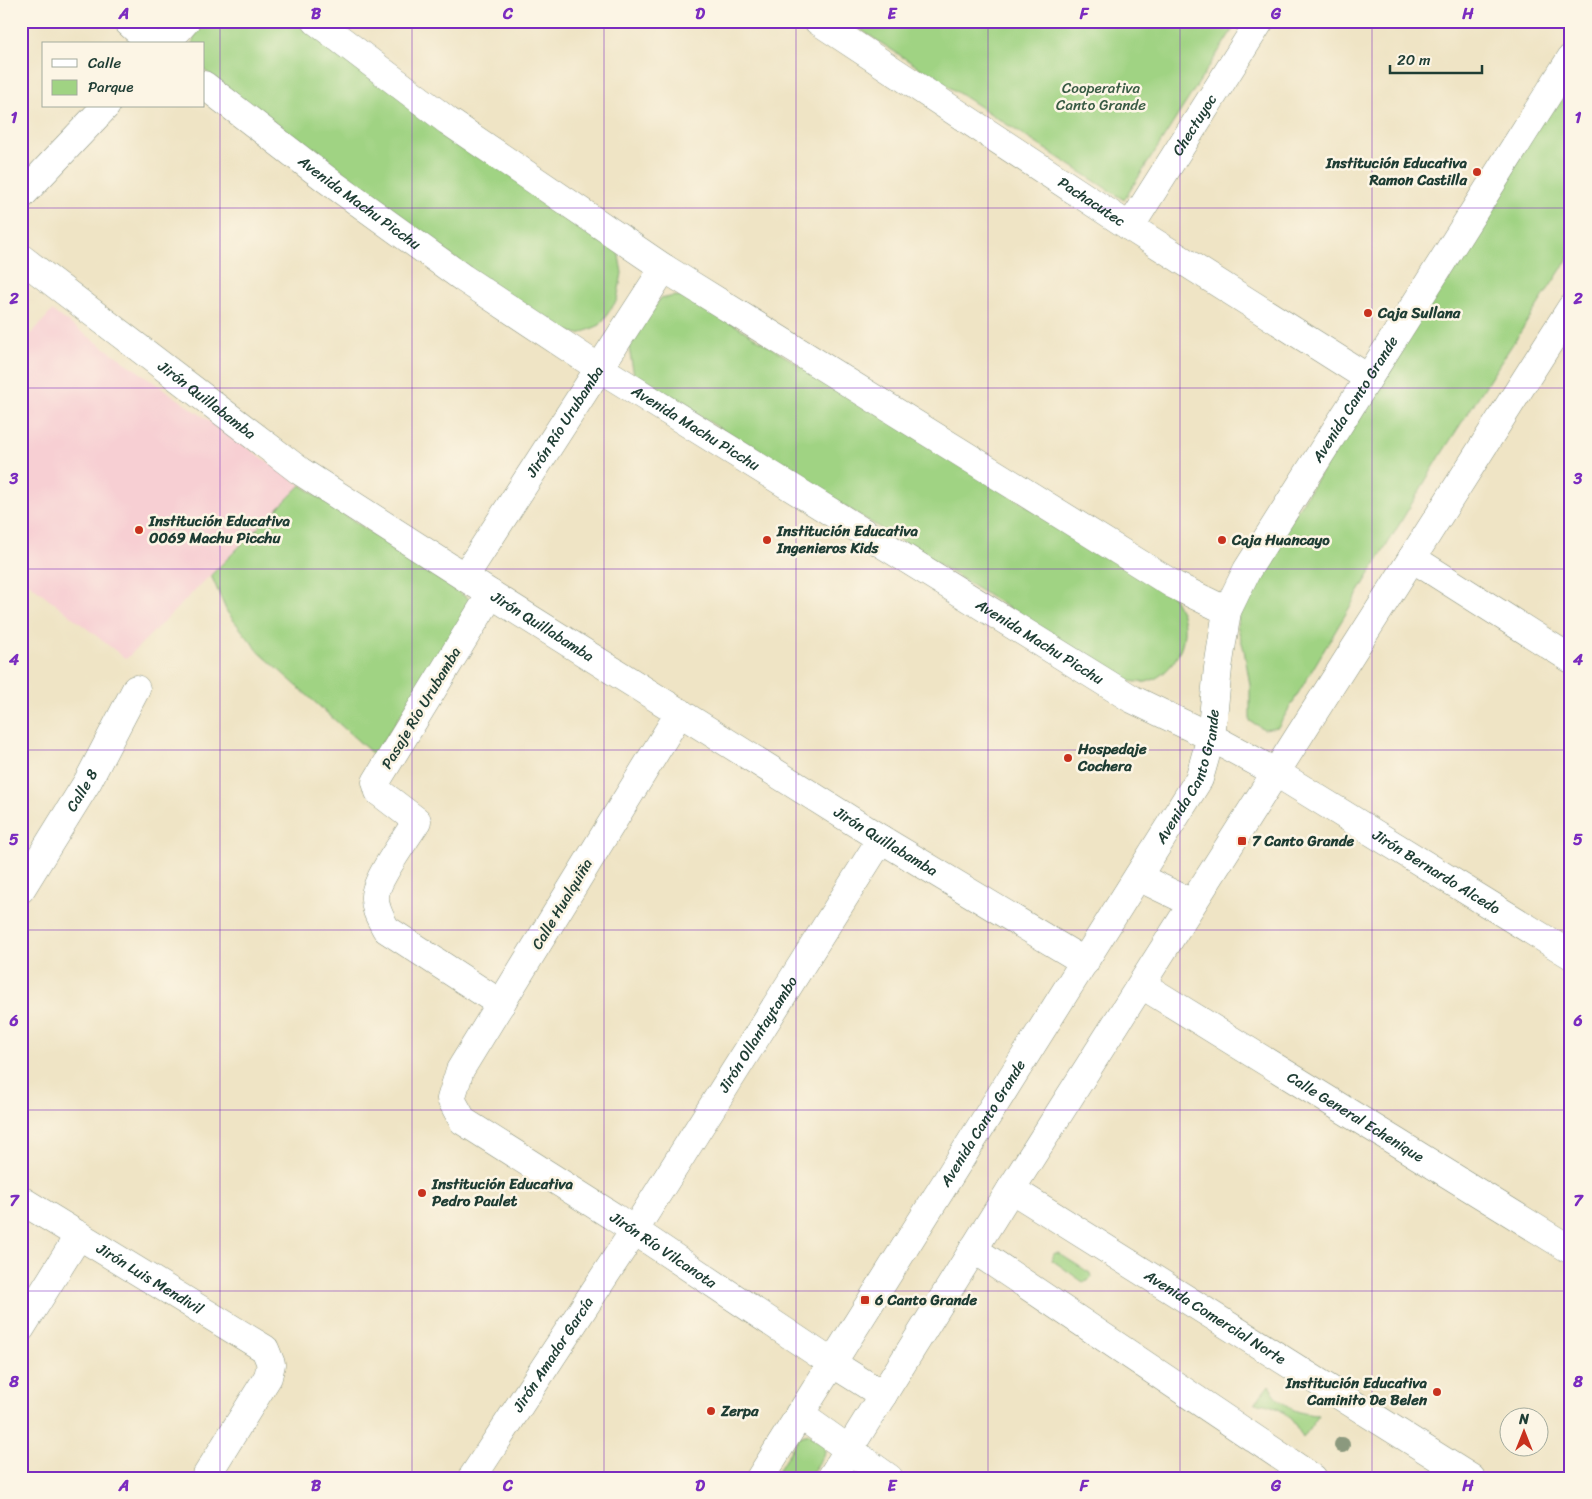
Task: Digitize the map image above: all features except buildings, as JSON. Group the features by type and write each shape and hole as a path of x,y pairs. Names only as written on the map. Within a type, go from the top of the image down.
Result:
{"street":[{"path":"127,21 150,42"},
{"path":"166,42 186,21"},
{"path":"316,21 448,121 664,268 1174,585 1227,611"},
{"name":"Pachacutec","path":"818,21 1130,227 1368,378"},
{"name":"Chectuyoc","path":"1130,227 1260,21"},
{"name":"Avenida Canto Grande","path":"760,1478 1199,779 1211,737 1218,668 1227,611 1247,570 1571,58"},
{"name":"Avenida Machu Picchu","path":"205,86 326,179 455,272 599,368 1132,699 1211,737 1275,772"},
{"path":"21,196 104,108"},
{"name":"Jirón Quillabamba","path":"21,258 300,471 491,594 881,839 1085,962"},
{"name":"Jirón Río Urubamba","path":"465,576 664,268"},
{"path":"831,1478 973,1249 1571,308"},
{"path":"1412,558 1571,659"},
{"name":"Pasaje Río Urubamba","path":"491,594 376,782 379,792 417,821 379,882 375,896 377,913 386,930 501,1004"},
{"name":"Calle 8","path":"21,889 88,782 136,688"},
{"name":"Calle Hualquiña","path":"451,1100 460,1070 680,712"},
{"name":"Jirón Bernardo Alcedo","path":"1275,772 1571,955"},
{"name":"Jirón Ollantaytambo","path":"634,1231 881,839"},
{"path":"1138,877 1192,904"},
{"name":"Calle General Echenique","path":"1142,985 1571,1250"},
{"name":"Jirón Río Vilcanota","path":"451,1100 463,1121 614,1217 883,1395"},
{"name":"Avenida Comercial Norte","path":"1011,1189 1471,1478"},
{"name":"Jirón Luis Mendivil","path":"21,1200 265,1349 271,1364 268,1377 205,1478"},
{"name":"Jirón Amador García","path":"472,1478 634,1231"},
{"path":"21,1328 79,1235"},
{"path":"973,1249 1313,1478"},
{"path":"800,1414 889,1478"}],"shaded area":[{"name":"Institución Educativa 0069 Machu Picchu","path":"52,311 301,485 126,659 21,577 21,345"}],"green space":[{"path":"200,21 302,21 442,127 618,250 622,273 617,300 600,325 579,334 558,329 465,266 205,71 205,42 193,41"},
{"name":"Cooperativa Canto Grande","path":"847,21 1238,21 1124,200"},
{"path":"1571,74 1571,254 1442,453 1278,727 1264,729 1250,721 1250,685 1244,650 1237,625 1241,607 1261,568"},
{"path":"675,296 691,298 1173,596 1184,625 1182,643 1175,660 1169,668 1155,679 1146,682 1126,681 634,375 628,343 660,299"},
{"path":"301,485 475,603 374,755 260,653 227,612 211,575"},
{"path":"1055,1253 1090,1273 1091,1277 1088,1281 1083,1282 1052,1260 1052,1256"},
{"path":"1269,1385 1278,1398 1290,1408 1303,1413 1319,1415 1303,1438 1290,1418 1284,1413 1272,1406 1255,1403"},
{"path":"808,1434 824,1445 825,1452 809,1478 774,1478 799,1437"}],"place":[{"name":"Institución Educativa Ramon Castilla","path":"1477,172"},
{"name":"Caja Sullana","path":"1368,313"},
{"name":"Institución Educativa 0069 Machu Picchu","path":"139,530"},
{"name":"Institución Educativa Ingenieros Kids","path":"767,540"},
{"name":"Caja Huancayo","path":"1222,540"},
{"name":"Hospedaje Cochera","path":"1068,758"},
{"name":"7 Canto Grande","path":"1242,841"},
{"name":"Institución Educativa Pedro Paulet","path":"422,1193"},
{"name":"6 Canto Grande","path":"865,1300"},
{"name":"Institución Educativa Caminito De Belen","path":"1437,1392"},
{"name":"Zerpa","path":"711,1411"}]}
